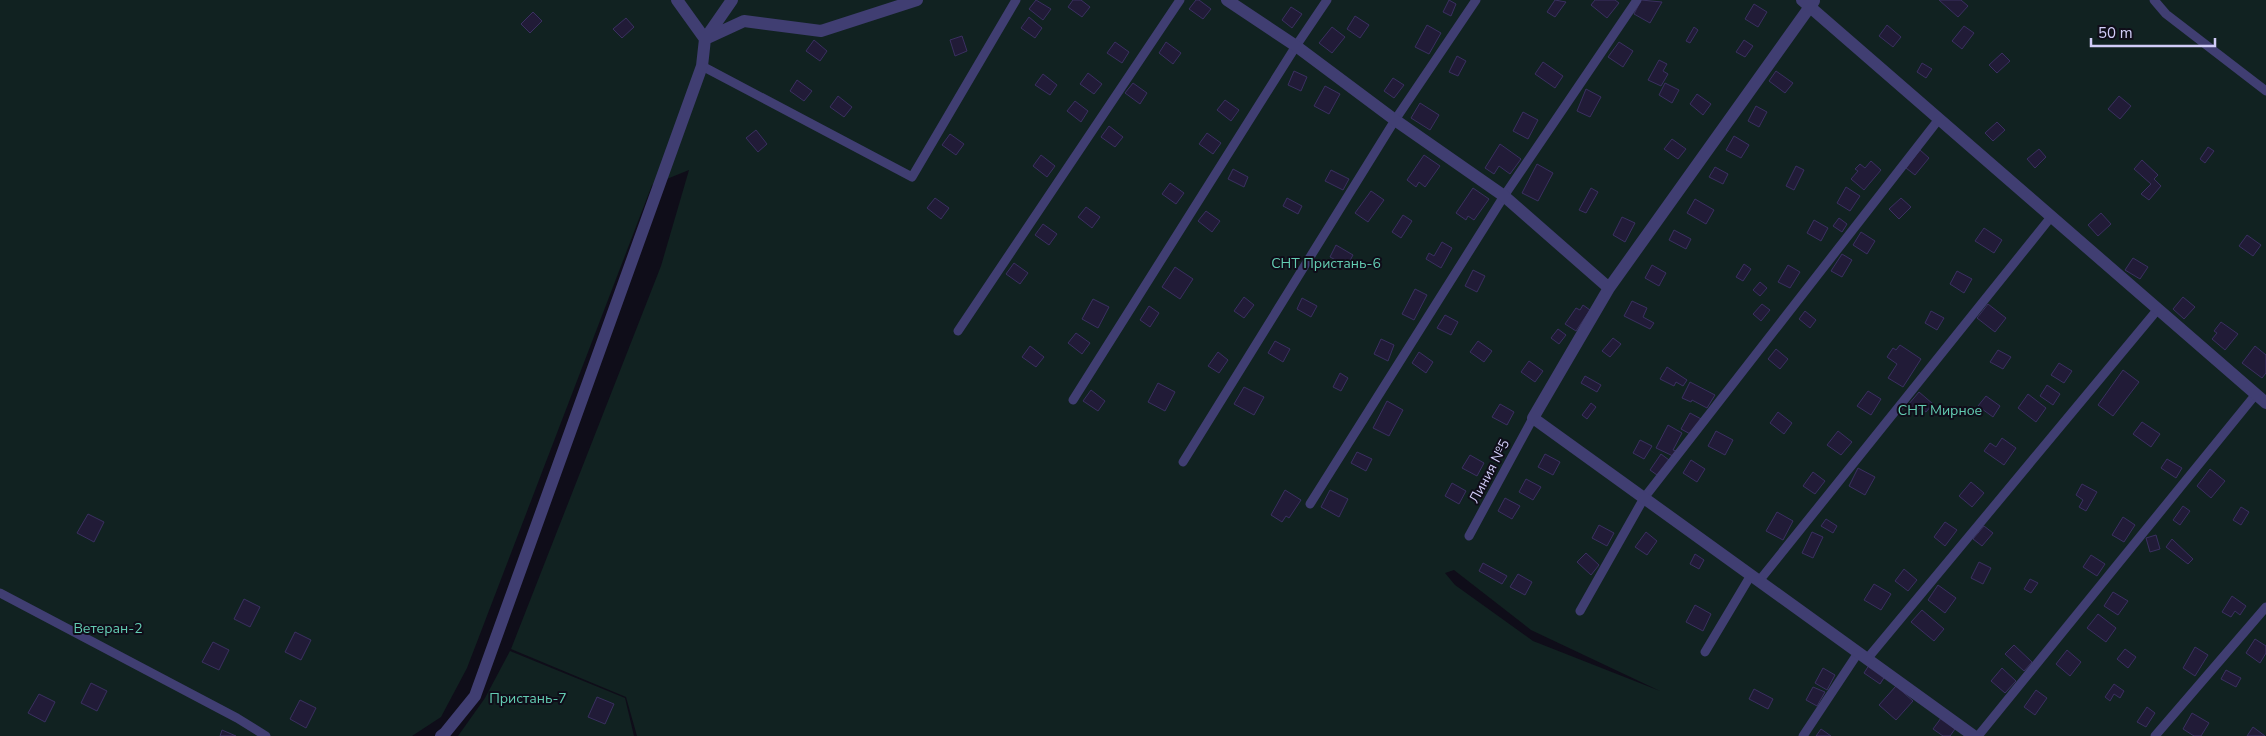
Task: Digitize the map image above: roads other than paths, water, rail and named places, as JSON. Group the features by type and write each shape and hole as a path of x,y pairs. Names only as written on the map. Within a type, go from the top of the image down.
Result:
{"street":[{"path":"677,0 705,38"},
{"path":"441,736 475,696 702,66 705,38 732,0"},
{"path":"705,38 744,21 821,31 917,0"},
{"path":"1227,0 1296,46 1395,120 1504,196 1609,288"},
{"path":"1967,734 1863,656 1533,418 1609,288 1809,2 2051,217 2261,399"}],"lane":[{"path":"702,66 912,177 1016,0"},
{"path":"958,331 1180,0"},
{"path":"1073,400 1296,46 1327,0"},
{"path":"1183,462 1395,120 1476,0"},
{"path":"1310,504 1504,196 1637,0"},
{"path":"2154,0 2166,14 2266,91"},
{"path":"1580,611 1644,498 1940,119"},
{"path":"1705,652 1755,578 2051,217"},
{"path":"1803,736 1863,656 2158,309"},
{"path":"1978,736 2261,399"},
{"name":"Линия №5","path":"1469,536 1533,418"},
{"path":"0,592 237,718 266,736"},
{"path":"2155,736 2266,607"}],"park label":[{"name":"СНТ Пристань-6","path":"1326,263"},
{"name":"СНТ Мирное","path":"1940,410"},
{"name":"Ветеран-2","path":"108,628"},
{"name":"Пристань-7","path":"528,698"}]}
